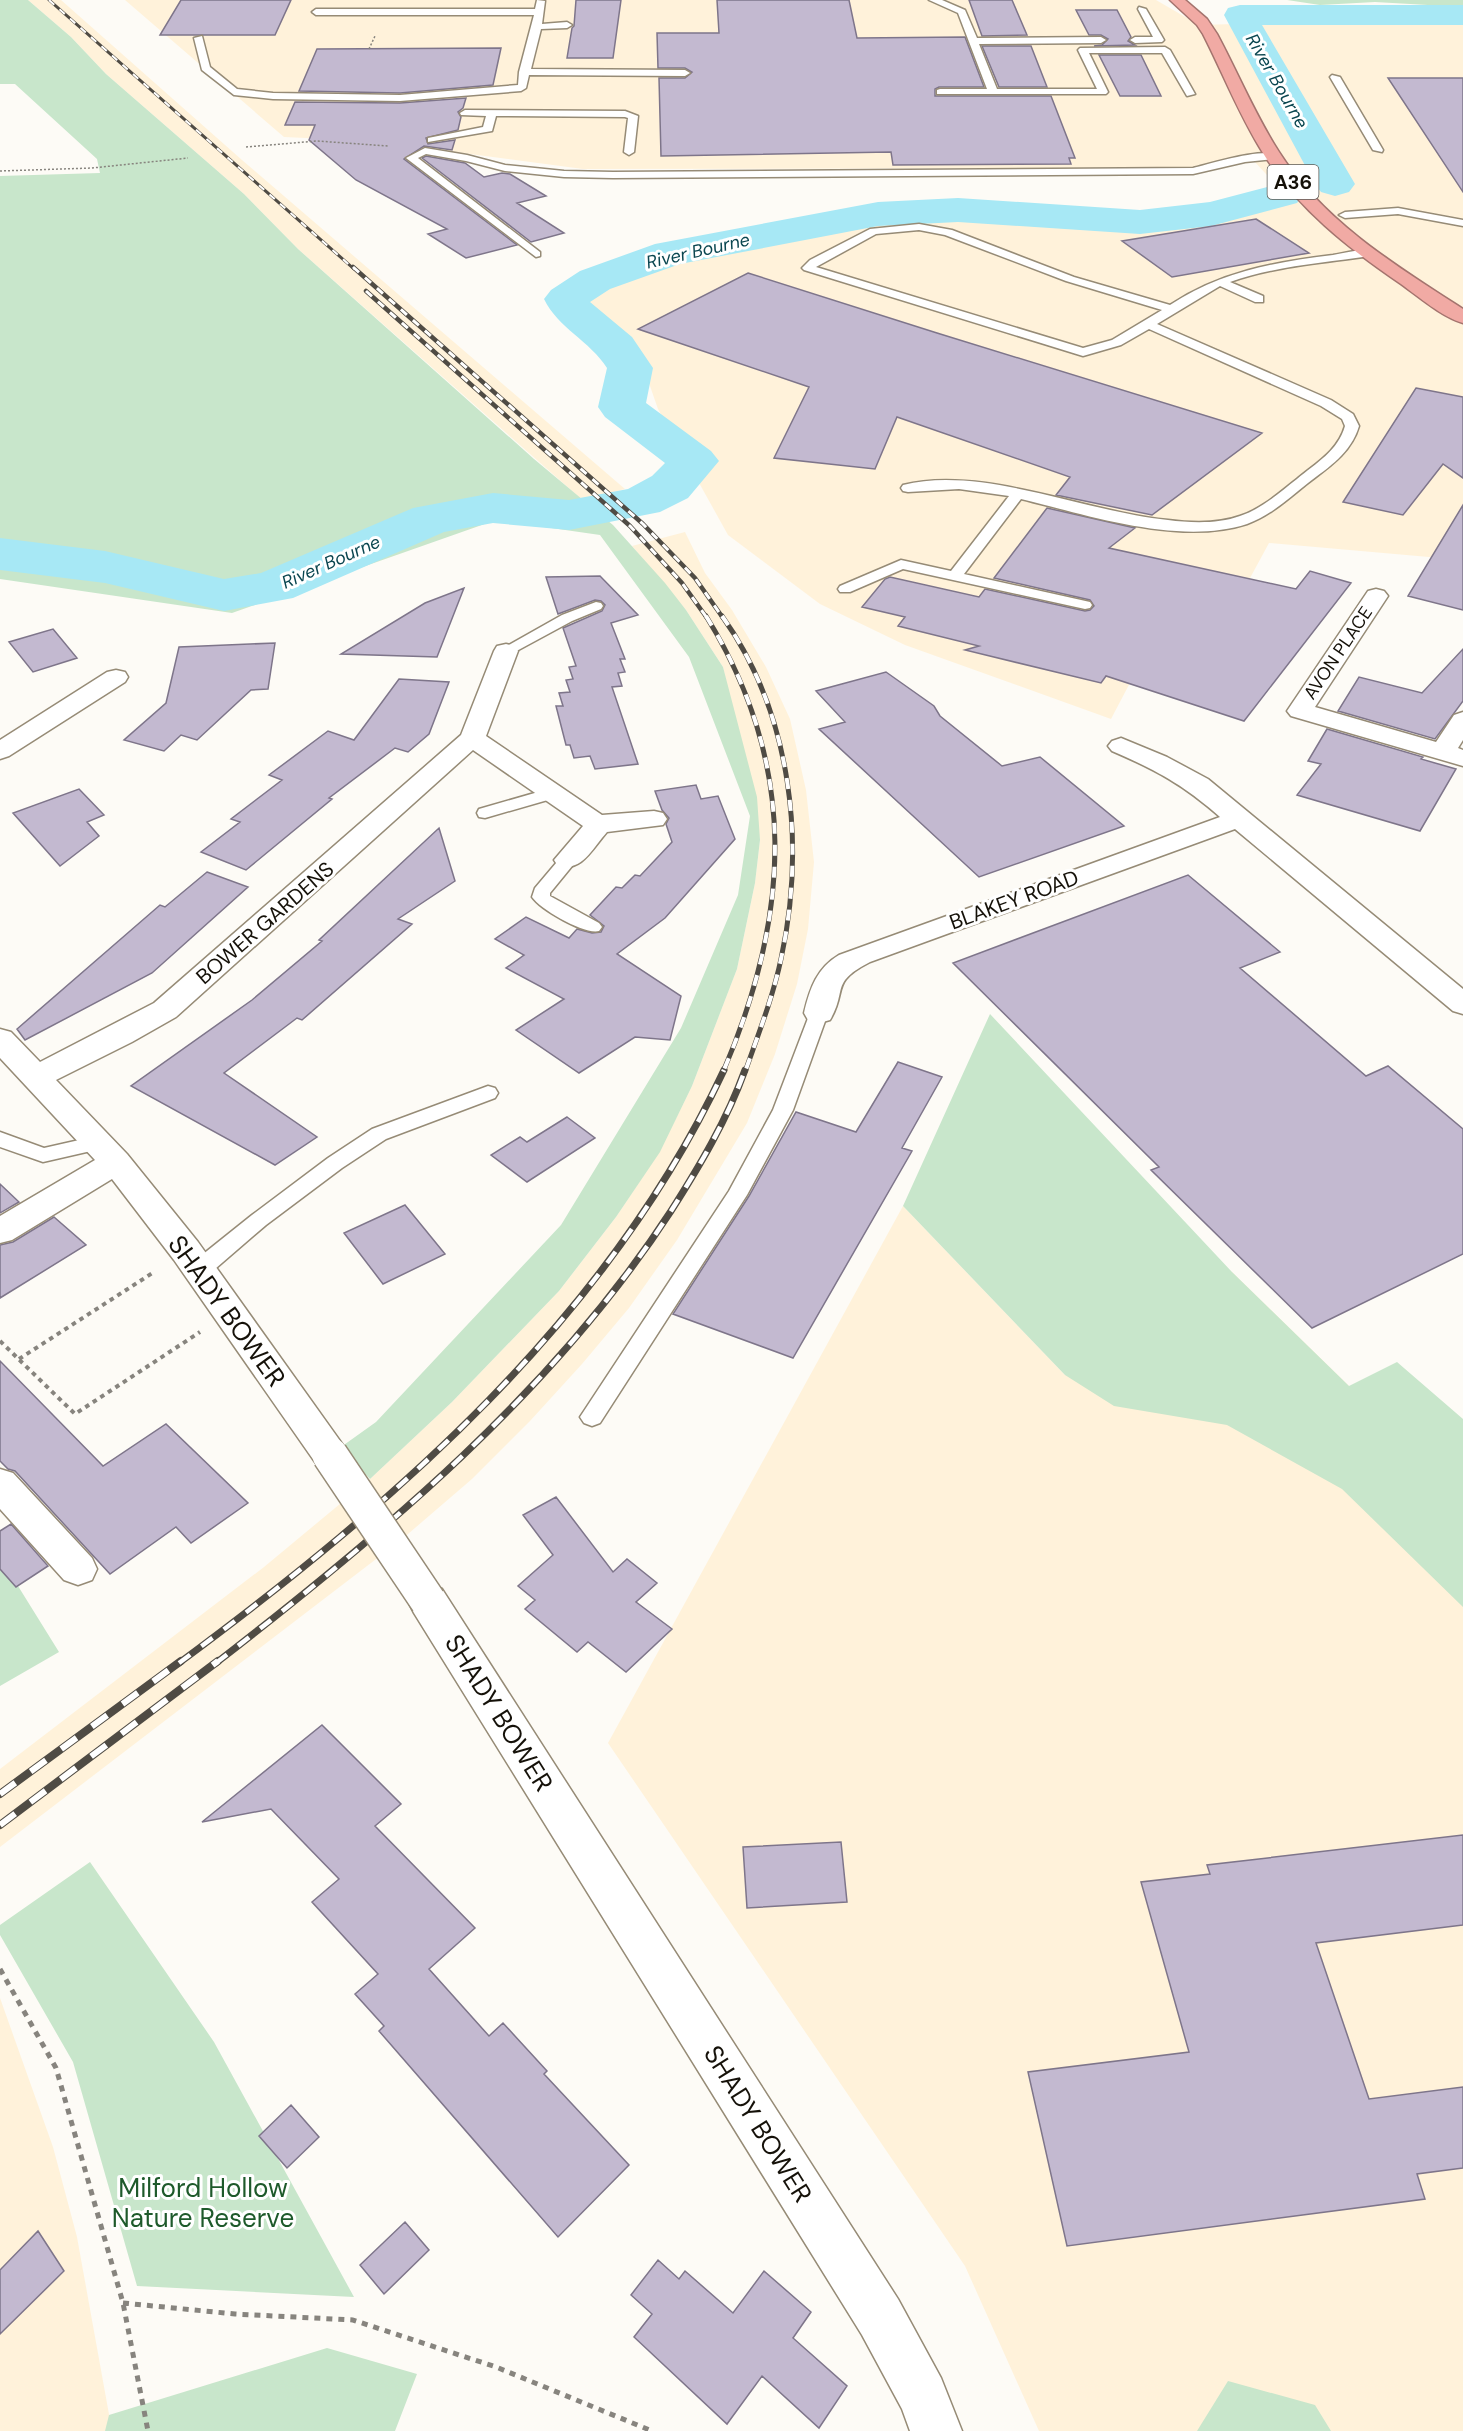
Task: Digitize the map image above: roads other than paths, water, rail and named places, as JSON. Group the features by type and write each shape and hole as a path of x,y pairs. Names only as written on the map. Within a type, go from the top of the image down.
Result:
{"highway":[{"name":"A36","path":"1177,0 1202,22 1210,34 1239,93 1287,175 1319,210 1370,254 1463,317"},
{"path":"1190,0 1216,21 1239,58"},
{"name":"A36","path":"1249,76 1290,156 1345,215 1388,252 1463,303"}],"street":[{"name":"AVON PLACE","path":"1377,596 1300,711 1453,755"},
{"name":"BOWER GARDENS","path":"36,1077 121,1035 165,1010 472,738 506,651"},
{"path":"0,751 116,677"},
{"path":"1453,755 1463,720"},
{"path":"472,738 599,824 654,819"},
{"path":"1121,746 1190,780 1463,1004"},
{"name":"BLAKEY ROAD","path":"819,1013 825,987 831,974 842,964 1239,819"},
{"path":"568,860 599,824"},
{"name":"SHADY BOWER","path":"0,1039 106,1153 193,1260 330,1455 428,1601 880,2317 923,2396 936,2431"},
{"path":"0,1231 106,1153"},
{"path":"0,1484 78,1569"}],"lane":[{"path":"518,104 524,72 537,27 541,0"},
{"path":"933,0 962,12 993,92"},
{"path":"972,41 1159,40 1142,9"},
{"path":"316,12 540,12"},
{"path":"537,27 567,25"},
{"path":"199,38 205,68 234,92 273,96 518,104 615,113 633,116 629,152"},
{"path":"940,92 1103,92 1083,50 1165,50 1190,94"},
{"path":"524,72 685,73"},
{"path":"1335,77 1378,150"},
{"path":"465,114 491,114 518,104"},
{"path":"432,140 488,129 491,114"},
{"path":"536,254 411,158 424,151 467,158 505,168 564,174 613,175 1193,171 1245,159 1275,156"},
{"path":"1345,215 1398,211 1463,223"},
{"path":"1170,309 1087,285 953,234 931,228 874,231 814,262 808,268 1083,352 1105,349 1147,324 1200,290 1220,282 1253,272 1370,254"},
{"path":"1220,282 1259,299"},
{"path":"908,488 951,483 989,488 1165,524 1225,525 1257,514 1274,504 1316,471 1348,440 1352,426 1348,417 1326,403 1147,324"},
{"path":"955,575 1018,494"},
{"path":"845,589 901,564 1084,605"},
{"path":"506,651 567,618 596,606"},
{"path":"484,813 552,793"},
{"path":"568,860 542,892 541,897 545,902 593,927"},
{"path":"592,1417 737,1195 783,1110 819,1013"},
{"path":"193,1260 258,1220 335,1163 379,1134 488,1093"},
{"path":"0,1139 43,1155 106,1153"}],"waterway":[{"name":"River Bourne","path":"1335,184 1240,15 1463,15"},
{"name":"River Bourne","path":"0,554 105,567 224,595 274,587 431,519 493,508 569,515 642,501 670,487 694,461 622,407 630,368 616,347 570,307 566,299 595,280 670,253 878,214 958,210 1140,222 1211,214 1283,195"}],"railway":[{"path":"49,0 354,269"},
{"path":"353,267 643,524 695,578 723,618"},
{"path":"366,291 630,526 682,583 707,618"},
{"path":"706,616 736,672 757,728 770,785 775,841 772,898 762,955 746,1013 723,1072"},
{"path":"722,616 746,654 764,695 778,737 787,781 792,826 789,915 781,959 770,1002 745,1072"},
{"path":"216,1663 342,1563 463,1456 520,1399 574,1339 625,1277 671,1211 712,1143 745,1070"},
{"path":"179,1663 339,1538 416,1471 489,1400 558,1325 620,1245 676,1160 723,1072"},
{"path":"0,1794 181,1661"},
{"path":"0,1825 218,1661"}],"park label":[{"name":"Milford Hollow Nature Reserve","path":"203,2203"}]}
